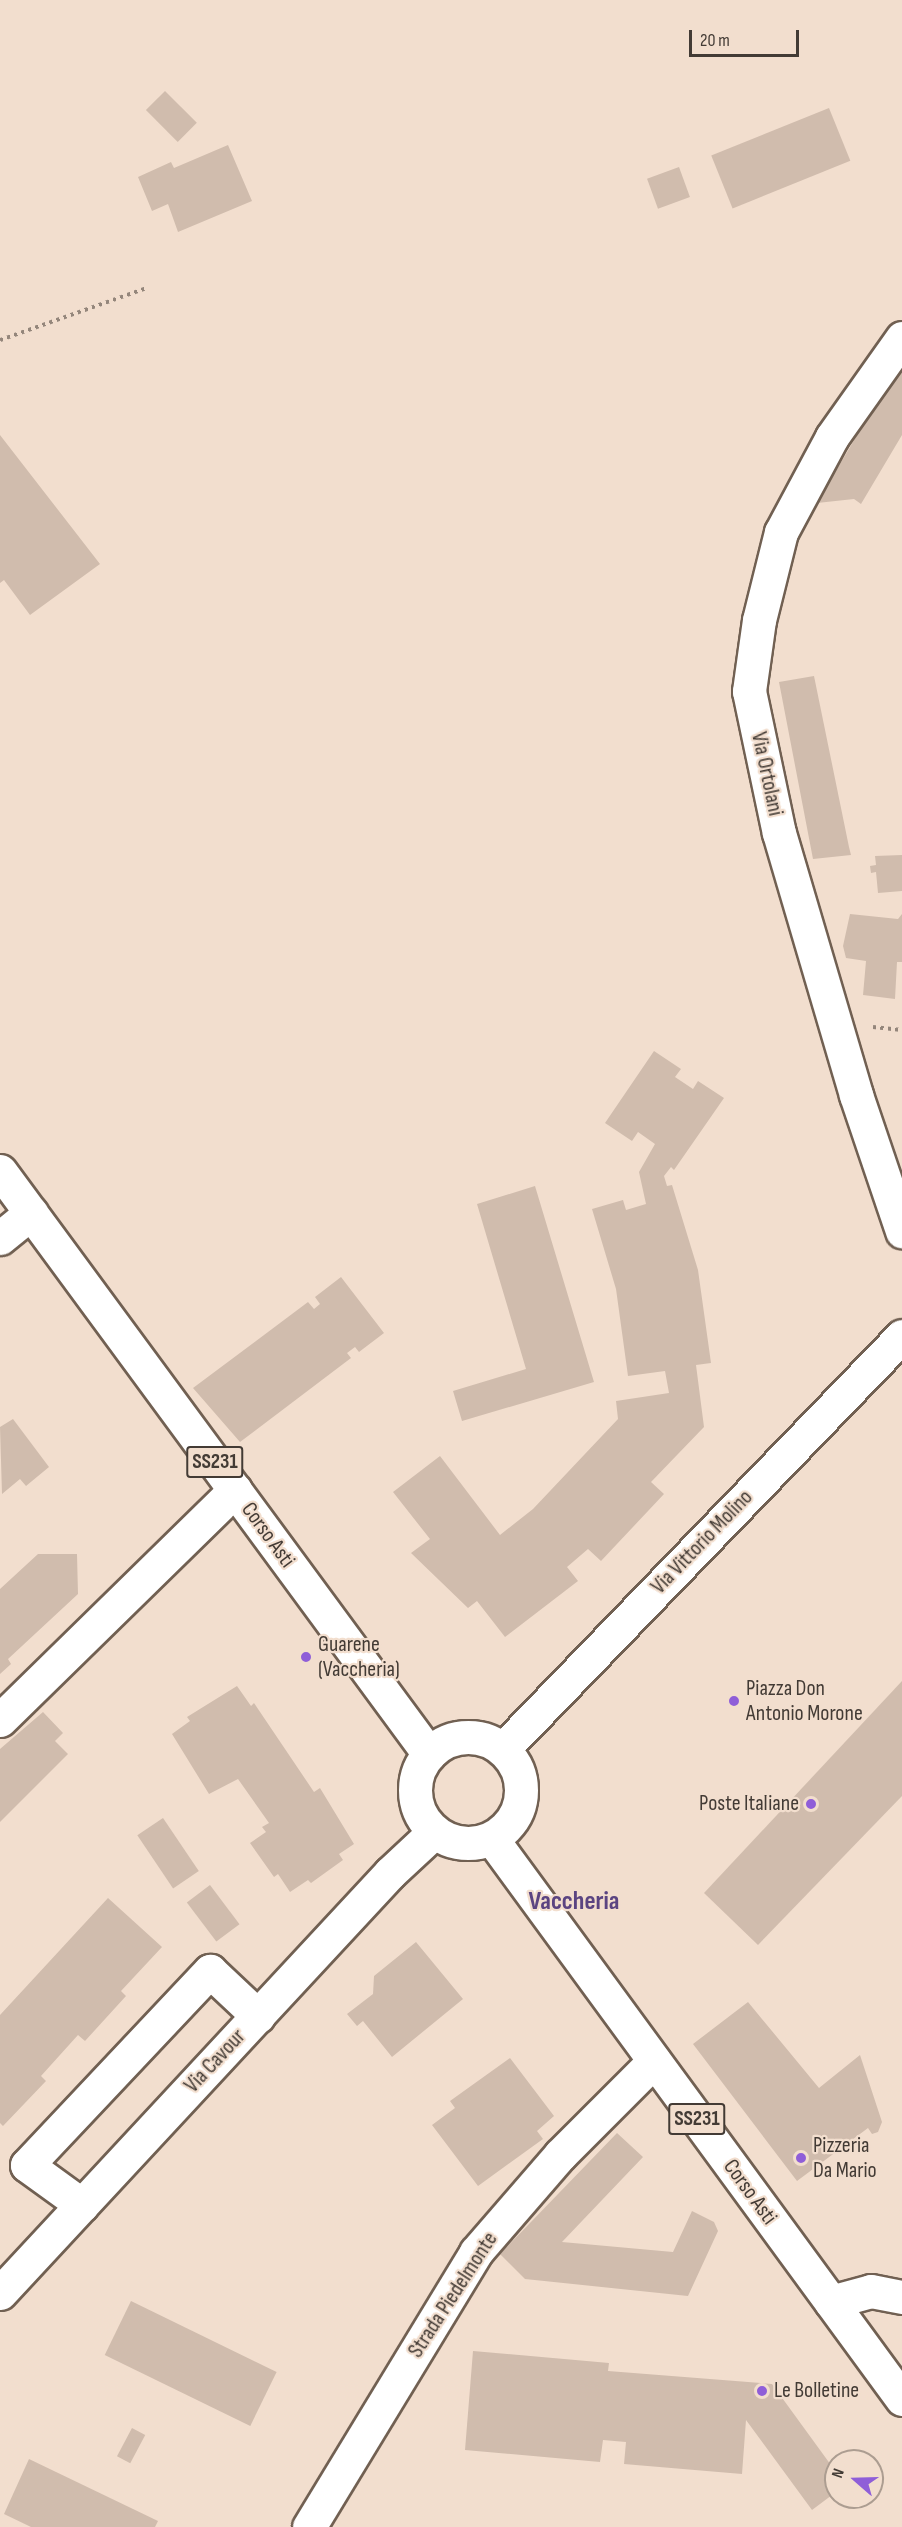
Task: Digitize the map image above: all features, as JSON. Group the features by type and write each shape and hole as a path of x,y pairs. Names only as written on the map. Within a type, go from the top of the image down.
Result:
{"street":[{"name":"Via Ortolani","path":"902,338 832,437 781,532 759,620 749,691 779,833 856,1095 902,1231"},
{"name":"Corso Asti","path":"0,1171 429,1754"},
{"path":"0,1238 31,1213"},
{"name":"Via Vittorio Molino","path":"503,1749 902,1336"},
{"path":"0,1720 235,1490"},
{"path":"465,1737 489,1741 503,1749 521,1779 522,1796 517,1814 492,1839 462,1844 434,1832 423,1819 415,1785 429,1754 442,1743 465,1737"},
{"name":"Via Cavour","path":"0,2293 390,1873 434,1832"},
{"name":"Corso Asti","path":"492,1839 902,2399"},
{"path":"82,2205 27,2165 210,1971 258,2016"},
{"name":"Strada Piedelmonte","path":"309,2527 476,2252 560,2155 654,2061"},
{"path":"831,2302 871,2291 902,2297"}],"path":[{"path":"0,340 147,288"}],"building":[{"path":"165,91 197,123 178,142 146,110"},
{"path":"829,108 850,161 733,208 711,156"},
{"path":"228,145 252,201 178,232 168,204 152,211 138,177 171,162 174,168"},
{"path":"679,167 690,197 658,209 647,179"},
{"path":"902,359 902,435 861,504 854,499 817,503"},
{"path":"0,435 100,564 30,615 4,580 0,583"},
{"path":"814,676 851,855 813,859 779,682"},
{"path":"902,855 902,891 878,893 876,872 871,873 870,866 876,865 875,856"},
{"path":"850,914 898,919 902,914 902,962 897,962 895,999 863,995 866,961 846,958 843,946"},
{"path":"654,1051 681,1069 675,1077 693,1089 698,1081 724,1098 674,1170 671,1167 664,1176 667,1186 672,1185 698,1270 711,1363 696,1365 704,1427 651,1482 664,1494 601,1561 588,1549 567,1567 578,1581 505,1637 477,1601 468,1608 411,1553 430,1539 393,1492 440,1456 500,1535 533,1509 618,1419 616,1401 669,1393 665,1371 628,1376 616,1289 592,1209 623,1200 626,1210 646,1204 639,1172 655,1144 638,1132 632,1141 605,1123"},
{"path":"535,1186 594,1382 462,1421 453,1391 526,1369 477,1204"},
{"path":"341,1277 384,1333 359,1352 355,1347 347,1353 351,1358 240,1442 193,1388 308,1302 314,1309 320,1304 315,1297"},
{"path":"13,1419 49,1467 26,1486 20,1479 2,1494 0,1427"},
{"path":"38,1554 77,1554 78,1594 8,1659 11,1664 0,1674 0,1589"},
{"path":"902,1681 902,1796 758,1945 704,1893"},
{"path":"237,1686 251,1706 254,1703 314,1792 320,1788 354,1844 339,1854 343,1860 311,1883 308,1880 290,1892 278,1874 274,1877 250,1843 266,1832 262,1827 269,1823 238,1779 209,1794 172,1734 190,1721 187,1717"},
{"path":"43,1712 63,1733 55,1741 68,1754 0,1822 0,1749"},
{"path":"163,1818 199,1871 173,1888 137,1835"},
{"path":"210,1885 239,1924 216,1942 187,1902"},
{"path":"108,1898 162,1947 121,1991 126,1996 85,2041 78,2035 41,2076 46,2081 3,2126 0,2123 0,2015"},
{"path":"416,1942 463,1999 392,2057 363,2021 357,2026 347,2014 373,1994 374,1976"},
{"path":"748,2002 819,2088 860,2055 882,2122 878,2132 872,2134 868,2128 797,2181 693,2044"},
{"path":"510,2058 554,2116 537,2131 543,2139 478,2186 432,2125 455,2108 450,2101"},
{"path":"617,2133 643,2157 562,2242 673,2252 692,2211 714,2222 718,2231 688,2296 525,2279 500,2254"},
{"path":"131,2301 277,2372 250,2426 105,2355"},
{"path":"473,2351 609,2363 608,2371 772,2384 824,2456 824,2501 812,2510 746,2420 742,2474 624,2464 626,2442 603,2440 600,2462 465,2450"},
{"path":"132,2428 145,2435 130,2463 117,2456"},
{"path":"29,2459 158,2521 155,2527 31,2527 4,2514"}],"place":[{"name":"Guarene (Vaccheria)","path":"306,1657"},
{"name":"Piazza Don Antonio Morone","path":"734,1701"},
{"name":"Poste Italiane","path":"811,1804"},
{"name":"Pizzeria Da Mario","path":"801,2158"},
{"name":"Le Bolletine","path":"762,2391"}],"district":[{"name":"Vaccheria","path":"574,1902"}]}
